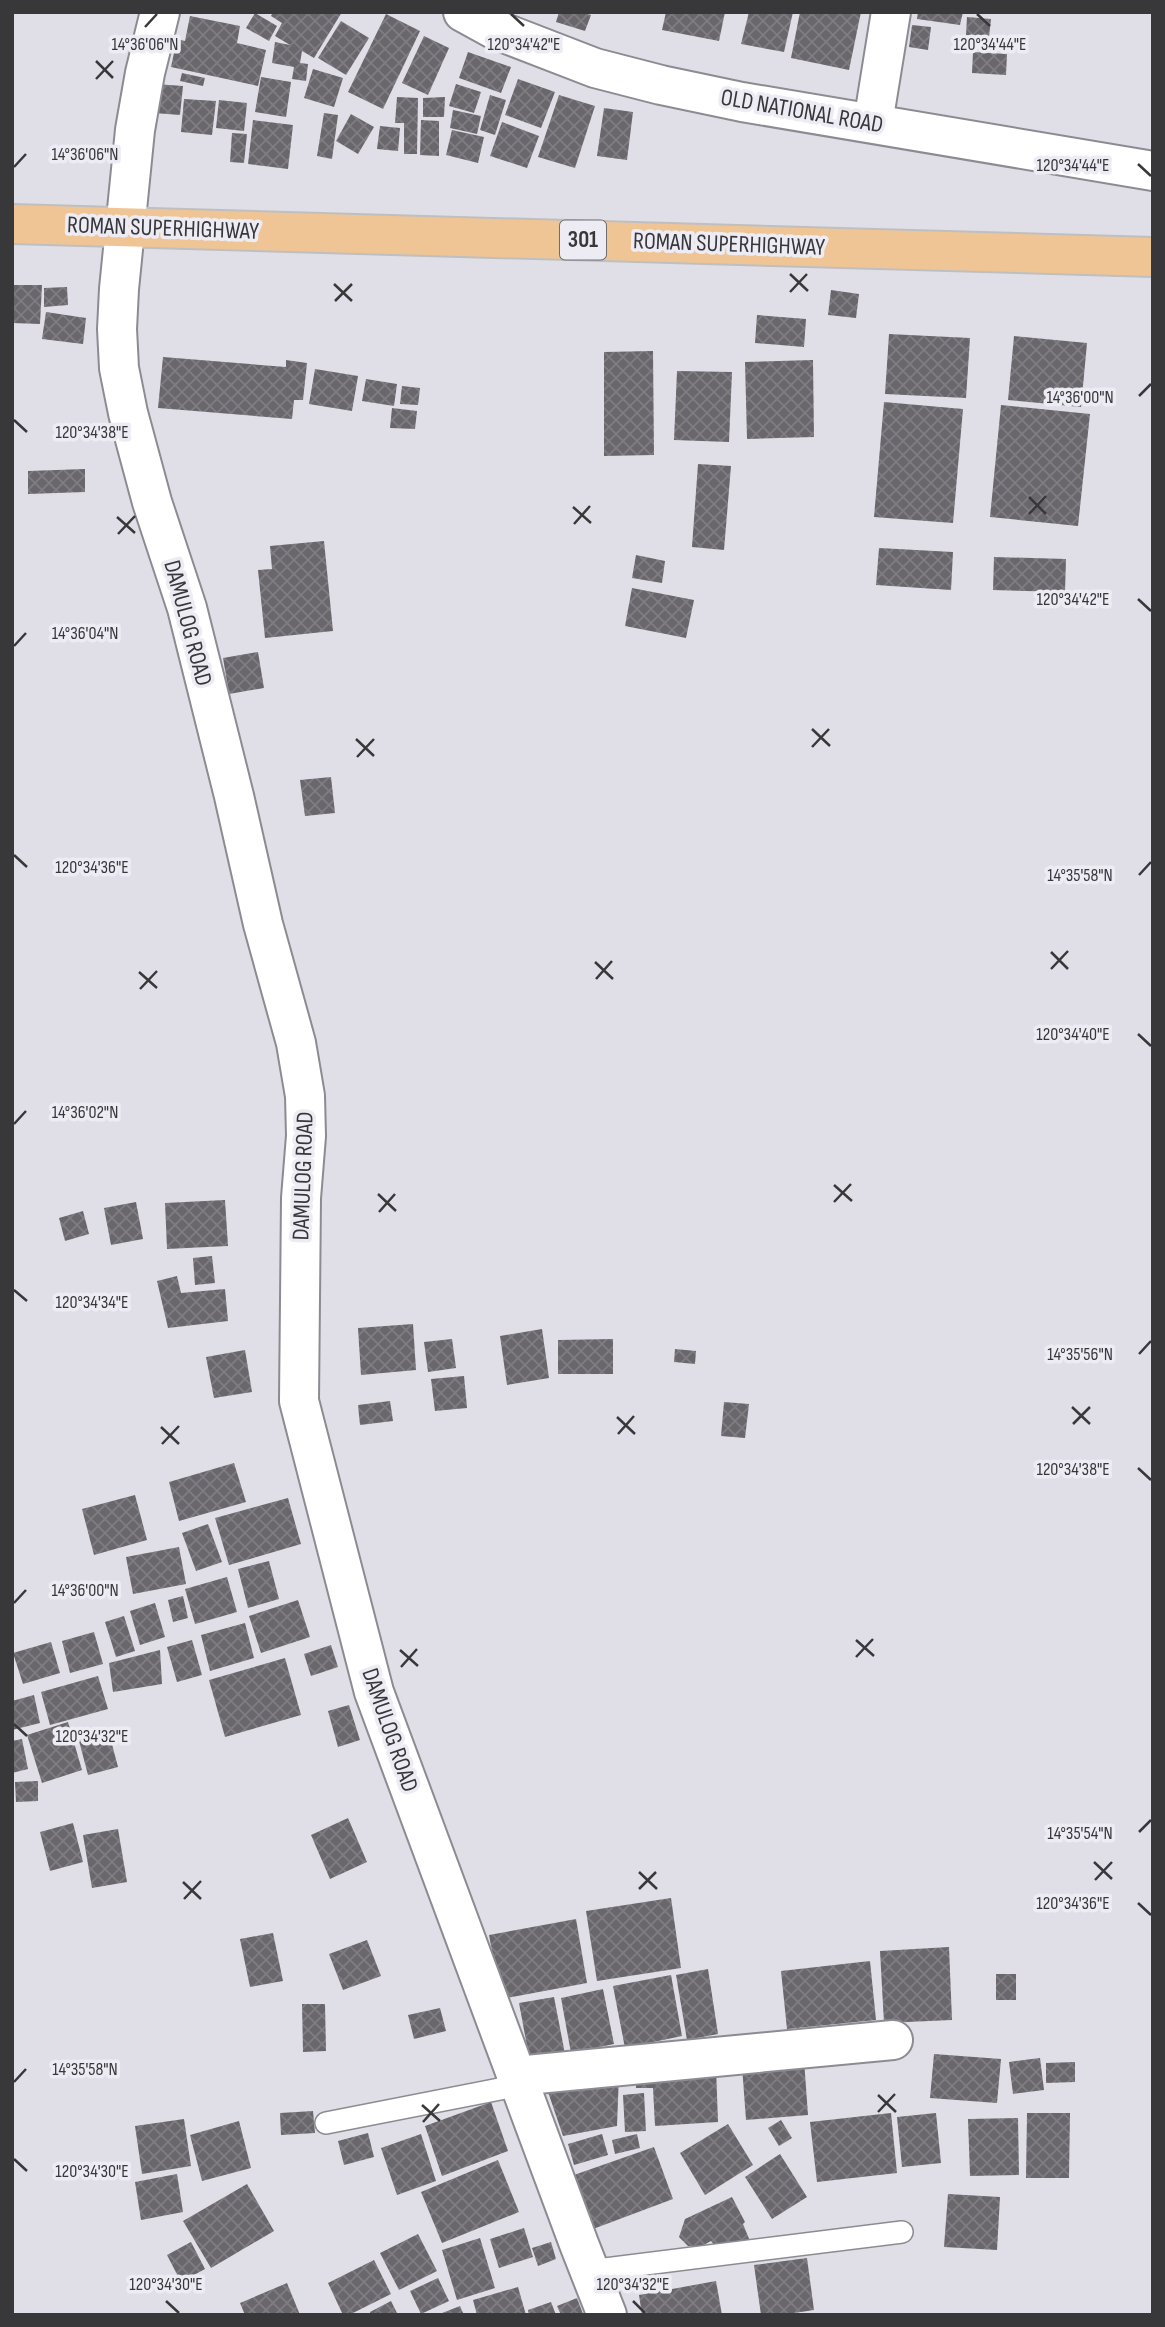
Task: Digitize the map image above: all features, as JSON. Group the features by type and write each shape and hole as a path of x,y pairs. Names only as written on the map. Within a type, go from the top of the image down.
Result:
{"main road":[{"name":"ROMAN SUPERHIGHWAY","path":"12,224 1153,257"}],"street":[{"name":"DAMULOG ROAD","path":"160,12 135,130 119,289 119,368 152,502 187,608 267,937 296,1043 305,1096 306,1136 301,1198 299,1401 374,1692 607,2315"},
{"name":"OLD NATIONAL ROAD","path":"463,12 516,38 595,68 742,102 1153,171"},
{"path":"873,124 891,12"},
{"path":"518,2081 893,2040"}],"lane":[{"path":"326,2123 518,2081"},
{"path":"589,2271 902,2232"}],"building":[{"path":"273,12 342,12 314,58 302,51 300,63 308,64 306,81 292,79 294,67 272,63 275,42 290,45 275,36 282,23 271,16"},
{"path":"559,12 582,12 591,15 585,31 556,22"},
{"path":"666,12 725,12 719,41 662,30"},
{"path":"749,12 793,12 784,52 741,44"},
{"path":"800,12 861,12 849,70 791,58"},
{"path":"918,12 963,12 960,25 917,19"},
{"path":"255,13 277,26 269,41 246,28"},
{"path":"386,14 420,31 383,109 348,92"},
{"path":"190,16 240,26 237,43 266,50 258,86 171,67 177,39 185,41"},
{"path":"967,17 991,19 989,37 966,35"},
{"path":"341,21 369,38 346,75 318,58"},
{"path":"912,25 931,27 928,50 909,47"},
{"path":"424,36 449,48 428,95 402,83"},
{"path":"468,52 511,67 501,93 459,78"},
{"path":"973,52 1007,54 1006,75 972,73"},
{"path":"313,69 343,78 334,107 304,98"},
{"path":"182,73 205,78 203,86 180,81"},
{"path":"261,77 291,82 286,117 255,112"},
{"path":"518,79 555,92 541,128 505,115"},
{"path":"156,84 183,86 180,115 154,113"},
{"path":"456,84 481,92 474,113 449,106"},
{"path":"490,95 506,100 495,135 480,130"},
{"path":"559,95 595,106 575,168 538,157"},
{"path":"397,97 418,98 417,154 404,154 404,123 395,123"},
{"path":"445,97 444,117 423,117 423,98"},
{"path":"184,99 216,101 212,135 181,132"},
{"path":"219,100 247,103 244,131 216,128"},
{"path":"604,108 633,112 627,160 597,156"},
{"path":"453,110 481,116 477,134 450,128"},
{"path":"324,113 338,115 332,159 317,156"},
{"path":"351,114 374,127 358,154 336,141"},
{"path":"253,120 293,125 288,169 248,164"},
{"path":"421,120 439,121 439,156 420,155"},
{"path":"502,122 539,136 527,168 490,156"},
{"path":"380,126 400,128 398,151 377,149"},
{"path":"452,130 484,137 478,163 446,155"},
{"path":"232,133 247,134 244,163 230,162"},
{"path":"12,285 42,285 40,324 12,323"},
{"path":"67,287 68,305 44,307 44,288"},
{"path":"831,290 859,294 856,318 828,315"},
{"path":"46,312 86,318 83,344 42,339"},
{"path":"757,315 806,319 804,347 755,343"},
{"path":"889,334 970,338 966,398 885,394"},
{"path":"1014,336 1087,343 1081,407 1008,400"},
{"path":"653,351 654,455 604,456 604,352"},
{"path":"163,357 286,367 286,360 307,363 303,400 294,400 292,419 158,408"},
{"path":"813,360 814,437 747,439 745,362"},
{"path":"315,369 358,376 352,411 309,404"},
{"path":"677,371 732,372 729,442 674,440"},
{"path":"366,379 397,384 394,406 362,401"},
{"path":"402,386 420,388 418,405 400,404"},
{"path":"884,402 963,409 953,523 874,517"},
{"path":"1001,405 1090,414 1078,526 990,517"},
{"path":"392,408 417,411 415,429 390,428"},
{"path":"698,464 731,466 724,550 692,547"},
{"path":"85,469 85,492 28,494 28,471"},
{"path":"324,541 333,631 265,638 258,570 272,569 270,546"},
{"path":"879,548 953,552 951,590 876,585"},
{"path":"636,555 665,561 662,583 632,578"},
{"path":"994,557 1066,559 1065,592 993,590"},
{"path":"632,588 694,600 686,638 625,626"},
{"path":"258,652 264,688 229,694 223,658"},
{"path":"331,777 335,813 305,816 300,780"},
{"path":"225,1200 228,1246 167,1249 165,1203"},
{"path":"136,1202 143,1239 111,1245 104,1208"},
{"path":"83,1211 89,1234 65,1241 59,1218"},
{"path":"212,1256 215,1283 195,1285 193,1258"},
{"path":"177,1276 181,1293 225,1289 228,1321 168,1328 157,1281"},
{"path":"413,1324 416,1370 361,1375 358,1328"},
{"path":"542,1329 549,1378 507,1385 500,1336"},
{"path":"452,1339 456,1368 428,1372 424,1342"},
{"path":"613,1339 613,1374 558,1374 558,1340"},
{"path":"675,1349 696,1351 695,1364 674,1362"},
{"path":"245,1350 252,1392 214,1398 206,1357"},
{"path":"464,1376 467,1408 435,1411 431,1379"},
{"path":"390,1401 393,1421 360,1425 358,1405"},
{"path":"724,1402 749,1404 745,1438 721,1436"},
{"path":"234,1463 246,1502 179,1521 169,1482"},
{"path":"135,1495 147,1540 94,1555 82,1509"},
{"path":"288,1498 301,1544 229,1565 215,1518"},
{"path":"208,1524 222,1562 196,1571 182,1533"},
{"path":"179,1547 186,1584 133,1594 126,1557"},
{"path":"269,1561 279,1599 248,1608 238,1569"},
{"path":"227,1577 237,1612 195,1624 185,1589"},
{"path":"183,1596 188,1618 173,1622 168,1600"},
{"path":"298,1600 310,1637 261,1653 249,1616"},
{"path":"155,1603 165,1637 140,1645 130,1611"},
{"path":"124,1616 135,1651 116,1657 105,1622"},
{"path":"245,1623 254,1658 210,1671 201,1635"},
{"path":"94,1632 103,1664 70,1673 62,1641"},
{"path":"192,1640 202,1675 177,1682 167,1647"},
{"path":"51,1642 60,1673 23,1684 13,1653"},
{"path":"331,1645 338,1667 311,1676 304,1654"},
{"path":"160,1650 162,1684 113,1692 109,1663"},
{"path":"285,1658 301,1715 225,1737 209,1680"},
{"path":"98,1676 108,1709 50,1725 41,1692"},
{"path":"34,1695 40,1723 12,1730 12,1701"},
{"path":"349,1705 360,1740 338,1747 328,1711"},
{"path":"68,1722 82,1770 42,1783 27,1735"},
{"path":"108,1729 118,1767 88,1775 78,1737"},
{"path":"22,1739 28,1769 12,1773 12,1741"},
{"path":"38,1781 38,1801 16,1802 15,1782"},
{"path":"348,1818 367,1862 330,1879 311,1835"},
{"path":"73,1823 83,1862 50,1871 40,1832"},
{"path":"118,1829 127,1882 92,1888 83,1835"},
{"path":"671,1898 681,1968 597,1981 586,1911"},
{"path":"576,1919 587,1983 501,1999 489,1935"},
{"path":"273,1933 283,1981 250,1987 240,1939"},
{"path":"367,1940 381,1976 343,1990 329,1954"},
{"path":"949,1947 952,2020 884,2023 880,1951"},
{"path":"870,1961 876,2020 787,2029 781,1971"},
{"path":"708,1969 718,2034 687,2040 676,1975"},
{"path":"996,1974 1016,1974 1016,2000 996,2000"},
{"path":"671,1975 682,2036 625,2048 613,1986"},
{"path":"603,1989 614,2044 571,2053 561,1998"},
{"path":"554,1997 565,2054 530,2062 519,2003"},
{"path":"302,2004 325,2004 326,2051 303,2052"},
{"path":"440,2008 446,2031 414,2039 408,2015"},
{"path":"934,2054 1001,2059 997,2103 930,2098"},
{"path":"1040,2058 1044,2090 1013,2094 1009,2062"},
{"path":"804,2060 808,2115 746,2120 742,2066"},
{"path":"1075,2062 1075,2082 1046,2083 1046,2063"},
{"path":"716,2067 718,2122 655,2126 653,2088 636,2088 636,2071"},
{"path":"619,2074 617,2126 563,2136 547,2089"},
{"path":"644,2093 646,2131 625,2132 623,2095"},
{"path":"491,2102 508,2151 442,2176 425,2126"},
{"path":"313,2111 315,2133 281,2135 280,2113"},
{"path":"891,2113 897,2173 817,2182 810,2122"},
{"path":"936,2113 941,2163 902,2167 897,2117"},
{"path":"1027,2113 1070,2113 1069,2178 1026,2178"},
{"path":"1018,2118 1019,2175 970,2176 968,2119"},
{"path":"184,2119 191,2166 142,2174 135,2126"},
{"path":"781,2120 792,2138 779,2146 768,2128"},
{"path":"239,2121 251,2168 202,2181 190,2135"},
{"path":"728,2124 753,2165 705,2195 680,2153"},
{"path":"368,2133 374,2157 344,2165 338,2141"},
{"path":"421,2134 436,2181 397,2195 381,2148"},
{"path":"602,2134 608,2155 574,2165 568,2144"},
{"path":"637,2134 640,2148 615,2154 612,2140"},
{"path":"654,2147 673,2199 593,2229 574,2175"},
{"path":"780,2154 807,2197 772,2219 745,2177"},
{"path":"498,2160 519,2212 442,2243 421,2192"},
{"path":"177,2174 183,2212 141,2220 135,2182"},
{"path":"247,2184 274,2231 211,2268 183,2221"},
{"path":"948,2194 1000,2197 997,2250 944,2247"},
{"path":"732,2197 745,2222 743,2224 752,2246 720,2253 711,2241 702,2246 688,2246 679,2237 685,2219"},
{"path":"524,2228 533,2257 499,2268 490,2239"},
{"path":"418,2234 437,2271 399,2290 380,2253"},
{"path":"480,2238 495,2288 457,2300 442,2250"},
{"path":"191,2242 205,2269 181,2282 167,2255"},
{"path":"551,2242 556,2259 538,2266 532,2248"},
{"path":"807,2258 814,2310 761,2315 754,2265"},
{"path":"374,2260 391,2294 349,2315 343,2315 328,2283"},
{"path":"438,2278 449,2301 421,2314 410,2291"},
{"path":"716,2281 722,2315 642,2315 639,2295"},
{"path":"287,2283 300,2315 245,2315 240,2303"},
{"path":"518,2287 526,2315 477,2315 473,2300"},
{"path":"577,2298 583,2314 561,2315 557,2306"},
{"path":"391,2301 398,2315 371,2315 370,2312"},
{"path":"551,2302 556,2315 529,2315 528,2310"},
{"path":"460,2306 464,2315 437,2315"}]}
